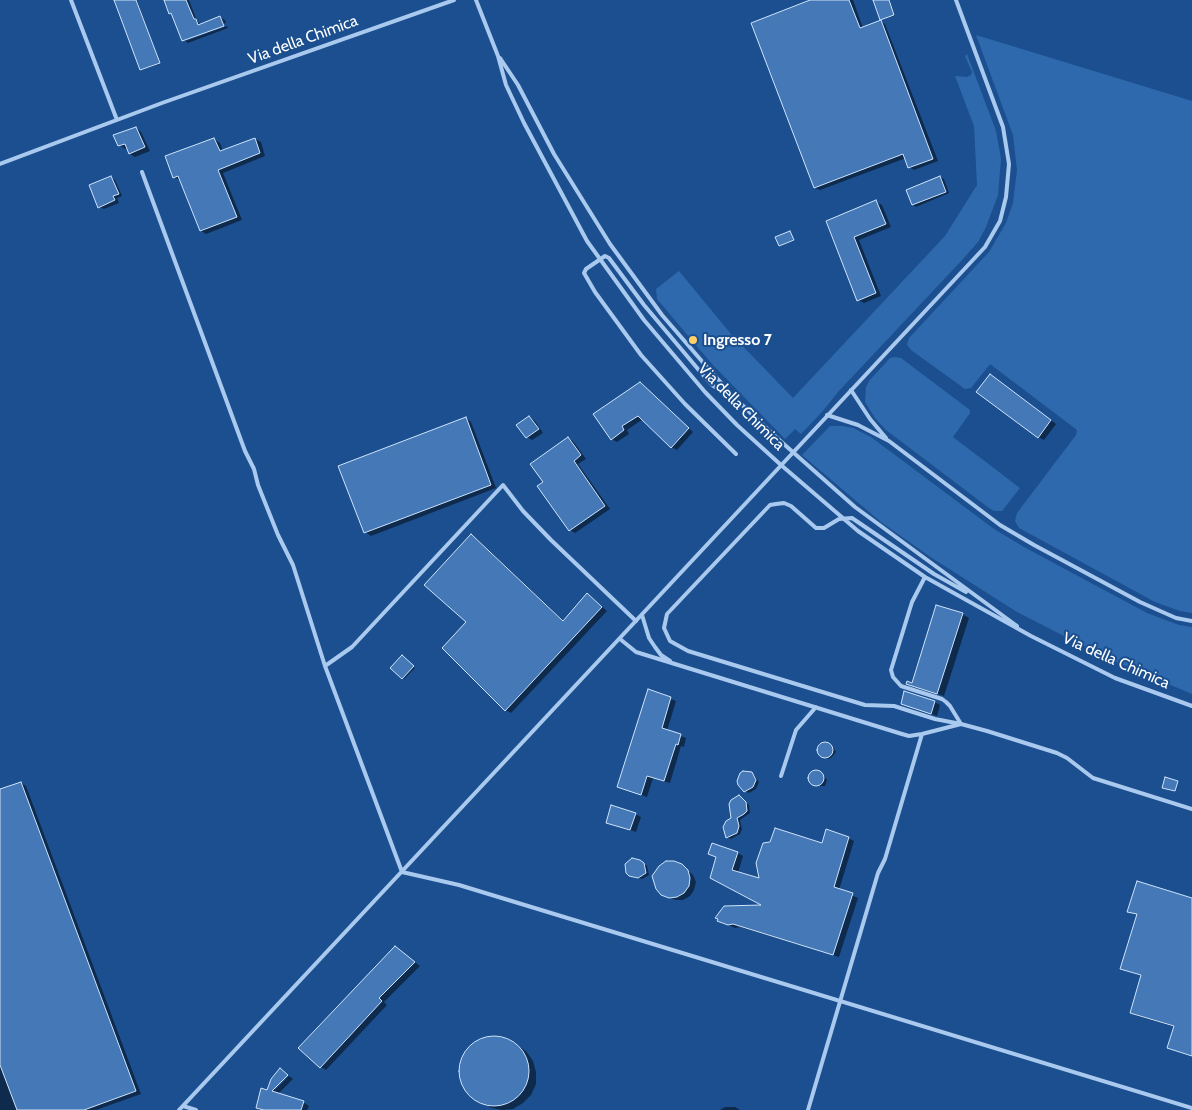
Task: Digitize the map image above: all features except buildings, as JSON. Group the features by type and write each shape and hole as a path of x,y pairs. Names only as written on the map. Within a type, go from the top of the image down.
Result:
{"lane":[{"path":"71,0 117,120"},
{"name":"Via della Chimica","path":"0,164 162,103 454,0"},
{"name":"Via della Chimica","path":"476,0 498,56 506,86 574,218 599,260 644,320 737,425 858,531 925,578 1031,636 1115,678 1192,706"},
{"path":"179,1110 985,247 1000,222 1006,197 1008,164 1003,127 956,0"},
{"name":"Via della Chimica","path":"498,56 518,85 554,154 610,244 662,315 740,403 867,517 1031,636"},
{"path":"142,172 258,485 278,535 293,565 326,666 402,872"},
{"path":"736,454 663,381 610,314 584,273 586,269 605,256 609,258 669,336 703,376 712,385 740,403"},
{"path":"851,390 870,419 889,441"},
{"path":"827,415 858,425 889,441 1000,525 1140,602 1176,618 1192,621"},
{"path":"326,666 352,647 503,485 523,512 636,621"},
{"path":"979,599 934,574 852,518 839,519 824,528 816,528 791,506 784,503 770,505 667,614 664,628 666,635 675,645 698,654 865,705 894,706 1057,753 1093,778 1192,809"},
{"path":"925,578 912,602 891,670 893,677 901,686 946,702 961,724"},
{"path":"642,614 649,638 661,655 674,664"},
{"path":"620,639 636,652 909,736 961,724"},
{"path":"781,776 796,730 816,707"},
{"path":"808,1110 922,734"},
{"path":"402,872 459,885 1192,1108"},
{"path":"183,1106 196,1110"}],"shaded area":[{"path":"976,35 1192,101 1192,613 1180,611 1155,602 1019,528 1015,521 1017,513 1076,435 1077,430 990,364 971,388 965,389 911,350 907,345 909,338 989,252 1006,223 1013,203 1017,170 1013,135"},
{"path":"967,54 996,131 1001,159 998,195 986,227 978,242 963,259 838,392 822,412 801,434 795,429 785,439 712,364 657,299 656,289 679,271 731,334 793,398 945,236 977,185 974,126 955,76 967,77 971,75 972,72 965,56"},
{"path":"890,358 901,358 970,410 970,413 953,437 1020,488 1002,511 994,511 989,508 886,430 875,418 865,402 866,387 869,381"},
{"path":"830,426 853,428 871,437 994,529 1024,547 1147,613 1179,625 1192,627 1192,694 1107,658 1017,612 932,558 881,522 802,455"}],"place":[{"name":"Ingresso 7","path":"693,340"}]}
